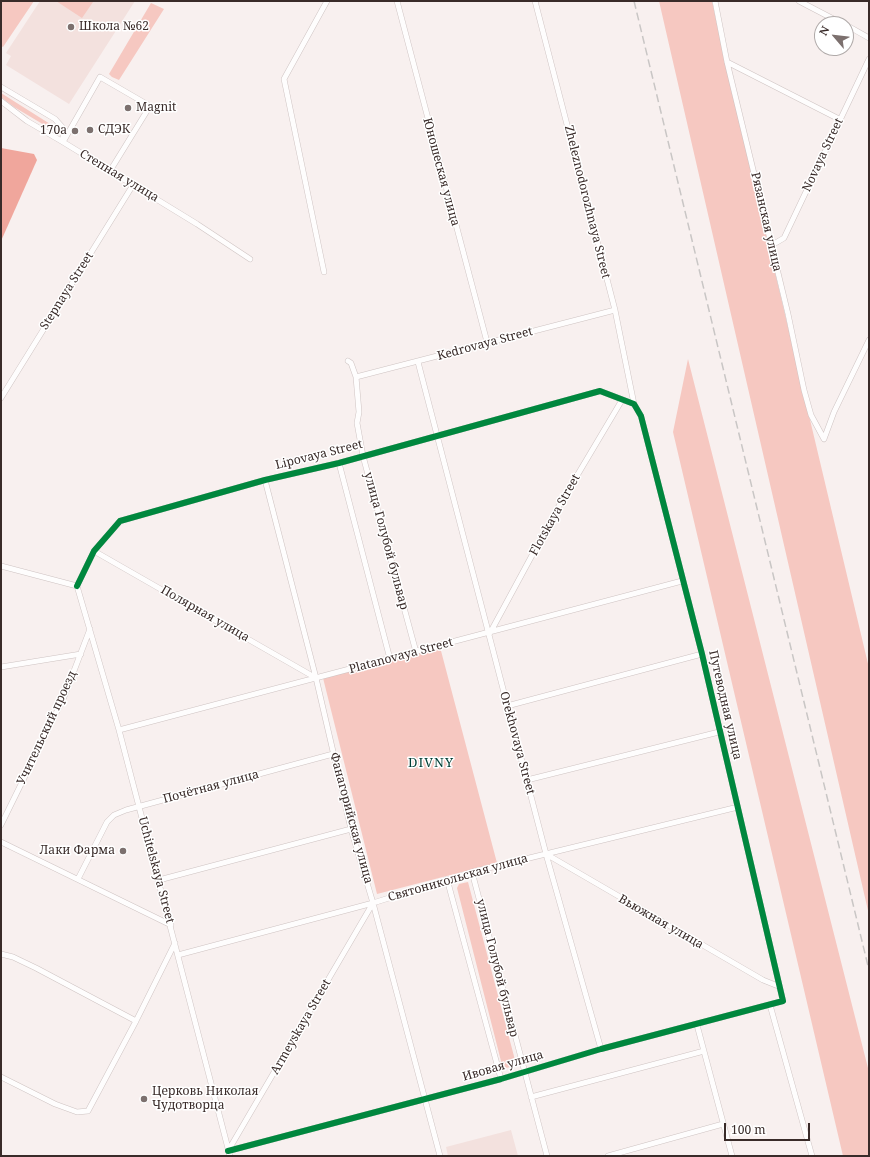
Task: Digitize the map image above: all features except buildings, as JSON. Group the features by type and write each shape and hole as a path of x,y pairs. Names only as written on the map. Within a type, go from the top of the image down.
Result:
{"street":[{"path":"324,272 284,79 327,1"},
{"name":"Юношеская улица","path":"397,1 487,342"},
{"name":"Zheleznodorozhnaya Street","path":"535,1 615,310 634,404 641,416"},
{"name":"Рязанская улица","path":"715,1 727,62 772,245 804,390 811,415 824,439 834,412 869,340"},
{"path":"799,1 828,16"},
{"path":"854,30 869,38"},
{"name":"Novaya Street","path":"772,245 784,238 869,59"},
{"path":"727,62 839,120"},
{"path":"63,142 100,77 150,106 110,171"},
{"path":"1,87 55,119 63,128 63,142"},
{"name":"Степная улица","path":"1,101 28,121 250,259"},
{"name":"Stepnaya Street","path":"1,398 133,185"},
{"name":"Kedrovaya Street","path":"356,377 615,310"},
{"name":"улица Голубой бульвар","path":"348,361 351,363 356,377 359,412 357,423 363,456 416,652"},
{"name":"Orekhovaya Street","path":"418,362 490,632 507,706 546,854 601,1049"},
{"name":"Lipovaya Street","path":"77,586 94,551 120,521 265,480 340,463 600,391 622,400"},
{"path":"622,400 634,404"},
{"name":"Flotskaya Street","path":"490,632 556,511 622,400"},
{"name":"Путеводная улица","path":"641,416 682,581 702,654 778,986 783,1001"},
{"path":"340,463 390,659"},
{"name":"Фанагорийская улица","path":"265,480 316,678 351,829 373,903 440,1156"},
{"name":"Полярная улица","path":"94,551 316,678"},
{"path":"1,566 77,586"},
{"name":"Platanovaya Street","path":"119,730 682,581"},
{"name":"Uchitelskaya Street","path":"77,586 119,730 171,925 229,1154"},
{"name":"Учительский проезд","path":"1,825 64,697 90,629"},
{"path":"1,667 81,654"},
{"path":"507,706 702,654"},
{"path":"527,780 719,732"},
{"name":"Почётная улица","path":"78,879 107,822 114,816 139,807 334,754"},
{"name":"Святоникольская улица","path":"178,955 373,903 472,872 738,807"},
{"path":"159,880 351,829"},
{"path":"1,842 171,925"},
{"name":"Вьюжная улица","path":"546,854 756,976 778,986"},
{"name":"улица Голубой бульвар","path":"472,872 547,1156"},
{"name":"улица Голубой бульвар","path":"447,879 501,1079"},
{"name":"Armeyskaya Street","path":"229,1154 373,903"},
{"path":"1,1077 55,1104 77,1112 88,1111 136,1021 175,943"},
{"path":"1,954 13,957 36,968 136,1021"},
{"name":"Ивовая улица","path":"229,1154 501,1079 601,1049 783,1001"},
{"path":"770,1005 812,1156"},
{"path":"696,1025 732,1156"},
{"path":"531,1098 704,1051"},
{"path":"608,1156 723,1124"}],"shaded area":[{"path":"1,1 34,1 3,47 1,46"},
{"name":"Школа №62","path":"40,1 135,1 69,104 6,65 11,56 6,53"},
{"path":"56,1 92,1 93,2 82,18"},
{"path":"659,1 712,1 730,83 869,668 869,915"},
{"path":"151,3 164,9 119,80 112,77 109,74"},
{"path":"1,93 58,129 56,132 14,107 1,97"},
{"path":"1,148 34,154 37,160 1,241"},
{"path":"688,359 869,1072 869,1156 843,1156 673,432"},
{"path":"440,647 497,863 377,894 323,678"},
{"path":"468,882 515,1060 510,1067 506,1068 502,1065 457,888 459,884"},
{"path":"511,1130 518,1156 448,1156 446,1147"}],"railway":[{"path":"634,1 869,970"}],"cycle path":[{"path":"77,586 94,551 120,521 265,480 339,463 600,391 634,404 641,416 702,654 783,1001 601,1049 501,1079 228,1151"}],"place":[{"name":"Школа №62","path":"71,27"},
{"name":"Magnit","path":"128,108"},
{"name":"СДЭК","path":"90,130"},
{"name":"170а","path":"75,131"},
{"name":"Лаки Фарма","path":"123,851"},
{"name":"Церковь Николая Чудотворца","path":"144,1099"}],"district":[{"name":"DIVNY","path":"431,763"}]}
